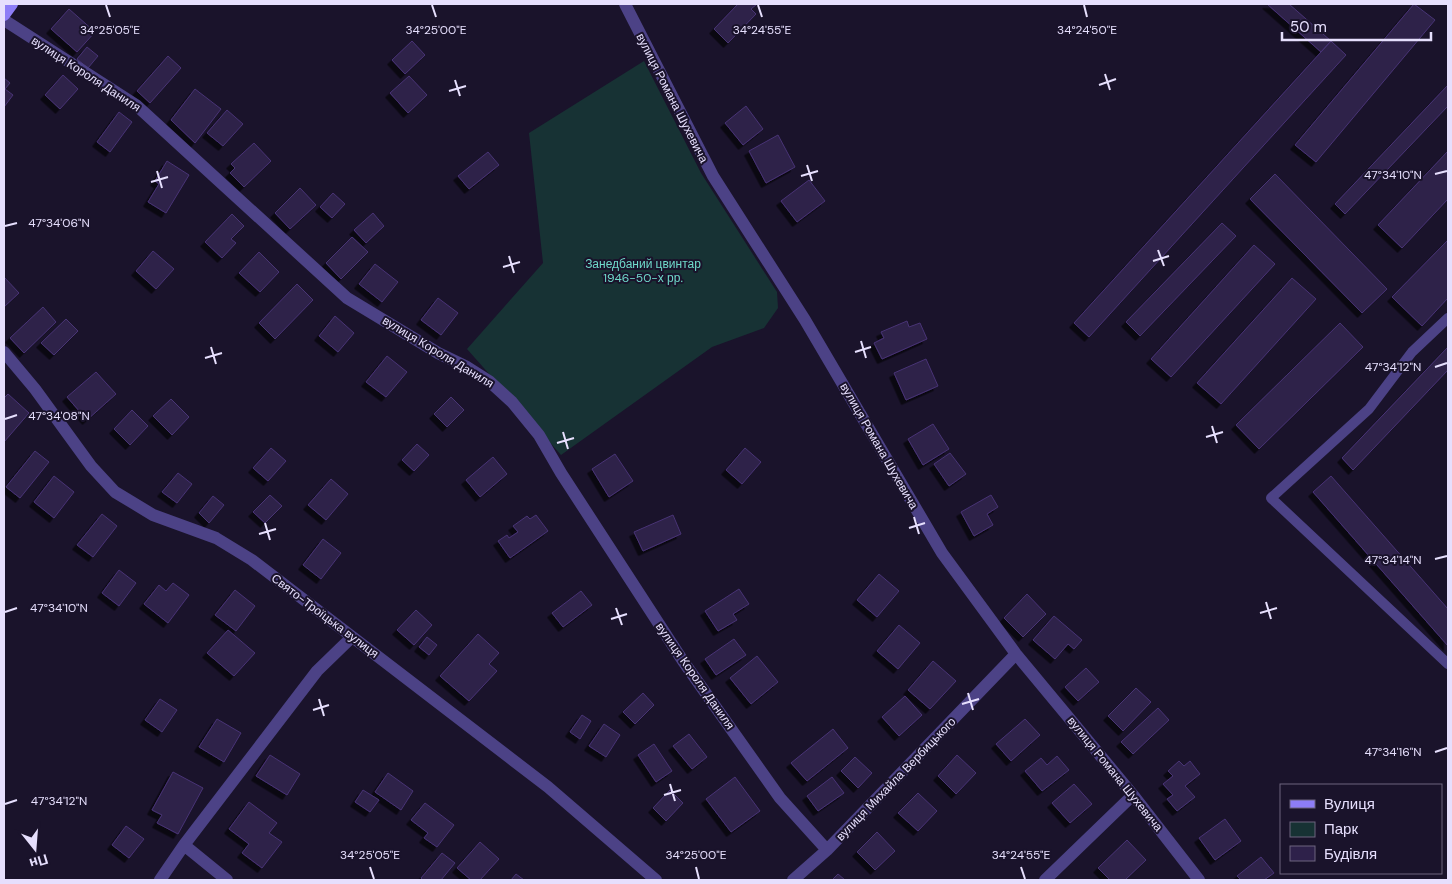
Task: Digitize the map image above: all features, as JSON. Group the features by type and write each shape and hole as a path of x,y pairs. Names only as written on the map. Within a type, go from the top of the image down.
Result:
{"street":[{"path":"4,14 12,4"},
{"name":"вулиця Романа Шухевича","path":"625,4 713,176 805,320 942,554 1016,654 1133,795 1199,880"},
{"name":"вулиця Короля Даниля","path":"4,20 136,105 346,298 438,353 467,367 489,381 512,402 539,435 560,473 683,661 780,798 828,850"},
{"name":"Свято-Троїцька вулиця","path":"4,352 35,389 91,466 116,492 153,515 216,538 252,560 548,787 656,880"},
{"path":"160,880 184,845 317,671 352,636"},
{"name":"вулиця Михайла Вербицького","path":"793,880 828,850 1016,654"},
{"path":"1046,880 1133,795"},
{"path":"184,845 227,880"}],"lane":[{"path":"1448,318 1412,352 1369,409 1271,498 1448,664"}],"green space":[{"name":"Занедбаний цвинтар 1946-50-х рр.","path":"644,61 701,173 777,292 778,308 764,328 712,347 561,455 467,349 543,263 529,133"}],"building":[{"path":"738,4 757,4 751,9 756,14 728,43 714,29"},
{"path":"1267,4 1289,4 1331,41 1321,52"},
{"path":"1414,4 1435,20 1316,162 1295,145"},
{"path":"69,9 95,32 77,52 51,29"},
{"path":"412,41 425,55 405,74 392,60"},
{"path":"1331,41 1346,55 1089,337 1074,323"},
{"path":"87,47 98,56 88,68 77,59"},
{"path":"168,56 181,68 150,103 137,91"},
{"path":"63,75 78,89 60,109 45,95"},
{"path":"409,76 427,95 408,113 390,93"},
{"path":"4,78 10,83 5,89 13,95 4,107"},
{"path":"1448,85 1448,106 1345,214 1335,204"},
{"path":"195,89 221,109 195,143 171,120"},
{"path":"746,106 763,129 743,145 725,123"},
{"path":"227,110 243,124 223,146 207,133"},
{"path":"119,112 132,122 110,152 97,142"},
{"path":"778,135 795,167 766,183 749,151"},
{"path":"254,143 271,161 244,187 230,173 235,168 231,164"},
{"path":"1448,151 1448,199 1402,248 1378,225"},
{"path":"488,152 499,165 469,189 458,176"},
{"path":"167,161 189,175 166,213 148,202 159,184 155,181"},
{"path":"1275,174 1387,289 1362,313 1250,199"},
{"path":"809,180 825,201 797,222 781,201"},
{"path":"300,188 316,205 290,229 275,213"},
{"path":"333,193 345,204 332,218 320,207"},
{"path":"373,213 384,226 366,243 354,230"},
{"path":"232,214 244,226 231,239 236,243 222,258 205,242"},
{"path":"1222,223 1236,236 1140,336 1126,322"},
{"path":"352,237 368,252 341,279 326,263"},
{"path":"1448,240 1448,298 1422,326 1392,297"},
{"path":"1254,245 1275,264 1171,377 1151,359"},
{"path":"153,251 174,269 156,289 136,271"},
{"path":"259,252 279,272 260,292 239,273"},
{"path":"375,264 398,282 382,302 359,284"},
{"path":"4,277 19,293 4,307"},
{"path":"1292,278 1316,299 1221,404 1197,383"},
{"path":"297,284 313,300 275,339 259,323"},
{"path":"438,298 458,313 441,335 421,320"},
{"path":"43,307 56,322 24,353 10,338"},
{"path":"335,316 354,333 338,352 319,336"},
{"path":"66,319 78,331 54,355 41,343"},
{"path":"907,321 909,327 920,323 927,339 882,359 874,343 884,338 881,332"},
{"path":"1340,323 1363,347 1259,449 1236,425"},
{"path":"1448,347 1448,370 1353,470 1342,458"},
{"path":"387,356 407,372 386,397 366,382"},
{"path":"926,359 938,386 906,400 894,373"},
{"path":"96,372 116,394 87,420 67,397"},
{"path":"8,394 29,413 4,442 4,398"},
{"path":"451,397 464,410 447,427 434,414"},
{"path":"171,399 189,417 172,435 153,416"},
{"path":"132,410 148,426 130,445 114,429"},
{"path":"933,424 949,449 923,465 908,439"},
{"path":"417,444 429,455 414,471 402,460"},
{"path":"271,448 286,461 268,481 253,468"},
{"path":"745,448 761,462 742,484 726,470"},
{"path":"35,451 49,462 20,498 6,487"},
{"path":"950,453 966,474 949,486 934,464"},
{"path":"615,454 633,481 609,497 592,469"},
{"path":"493,457 507,474 480,497 466,480"},
{"path":"178,473 192,484 177,503 162,492"},
{"path":"54,476 74,492 54,518 34,502"},
{"path":"1331,476 1448,609 1448,646 1313,492"},
{"path":"331,479 348,494 326,520 308,505"},
{"path":"270,495 282,506 265,523 253,512"},
{"path":"991,495 998,507 987,514 993,525 974,536 961,512"},
{"path":"213,496 224,505 209,523 199,513"},
{"path":"102,514 117,526 93,557 77,545"},
{"path":"536,515 548,531 510,558 498,541 507,535 509,538 518,532 513,526 527,516 530,519"},
{"path":"673,515 681,534 643,551 634,532"},
{"path":"323,539 341,553 321,579 303,565"},
{"path":"119,570 136,583 119,606 102,593"},
{"path":"879,574 899,591 877,617 857,600"},
{"path":"173,583 189,595 168,623 144,604 159,585 166,591"},
{"path":"739,589 749,604 733,614 737,620 718,631 705,611"},
{"path":"235,590 255,606 236,631 215,615"},
{"path":"581,591 592,605 563,627 552,613"},
{"path":"1027,594 1046,614 1023,637 1004,618"},
{"path":"416,610 432,625 414,645 397,630"},
{"path":"1054,616 1082,640 1074,649 1068,644 1055,659 1033,640"},
{"path":"899,625 920,643 898,669 877,651"},
{"path":"228,630 255,653 234,676 207,653"},
{"path":"478,634 499,653 489,664 497,671 469,701 440,676"},
{"path":"427,637 437,645 429,655 419,647"},
{"path":"734,639 746,655 716,675 705,659"},
{"path":"757,656 778,682 751,704 730,678"},
{"path":"933,661 956,681 930,709 908,690"},
{"path":"1086,668 1099,682 1078,701 1065,687"},
{"path":"1136,688 1151,702 1123,731 1108,716"},
{"path":"643,693 654,705 635,724 623,712"},
{"path":"905,696 922,715 899,736 882,717"},
{"path":"160,699 177,710 162,732 145,720"},
{"path":"1158,708 1169,720 1133,754 1121,742"},
{"path":"582,715 591,721 580,739 570,732"},
{"path":"217,719 241,733 224,762 199,747"},
{"path":"1025,719 1040,735 1011,761 996,744"},
{"path":"604,724 620,735 606,757 589,746"},
{"path":"833,729 848,748 807,781 791,763"},
{"path":"689,734 707,757 692,769 673,746"},
{"path":"654,744 672,771 656,782 638,755"},
{"path":"270,755 300,774 287,795 256,776"},
{"path":"957,755 976,773 956,794 938,776"},
{"path":"1057,756 1069,770 1042,791 1025,771 1041,758 1047,765"},
{"path":"855,757 872,773 858,788 841,771"},
{"path":"1179,761 1184,766 1190,761 1200,774 1185,786 1195,797 1177,811 1167,799 1173,795 1163,784 1173,776 1168,771"},
{"path":"173,772 203,788 178,834 157,823 162,815 152,810"},
{"path":"388,773 413,791 401,810 375,792"},
{"path":"735,777 760,811 731,832 706,799"},
{"path":"832,777 844,793 818,811 807,796"},
{"path":"1074,784 1092,804 1070,823 1052,803"},
{"path":"363,790 379,800 370,812 355,802"},
{"path":"670,790 683,803 666,821 653,808"},
{"path":"918,793 937,811 918,831 898,813"},
{"path":"249,802 277,823 269,833 282,842 262,868 242,853 249,844 229,829"},
{"path":"425,803 454,825 437,847 424,838 428,833 411,820"},
{"path":"1225,819 1241,841 1215,860 1199,838"},
{"path":"126,826 144,839 129,858 112,845"},
{"path":"877,832 895,851 875,870 857,852"},
{"path":"1127,840 1146,860 1125,880 1110,880 1098,868"},
{"path":"480,842 499,859 480,880 471,880 457,868"},
{"path":"442,853 455,863 441,880 423,880 421,878"},
{"path":"1261,857 1274,873 1264,880 1241,880 1237,876"},
{"path":"516,874 524,880 511,880"},
{"path":"838,874 845,880 832,880"}]}
